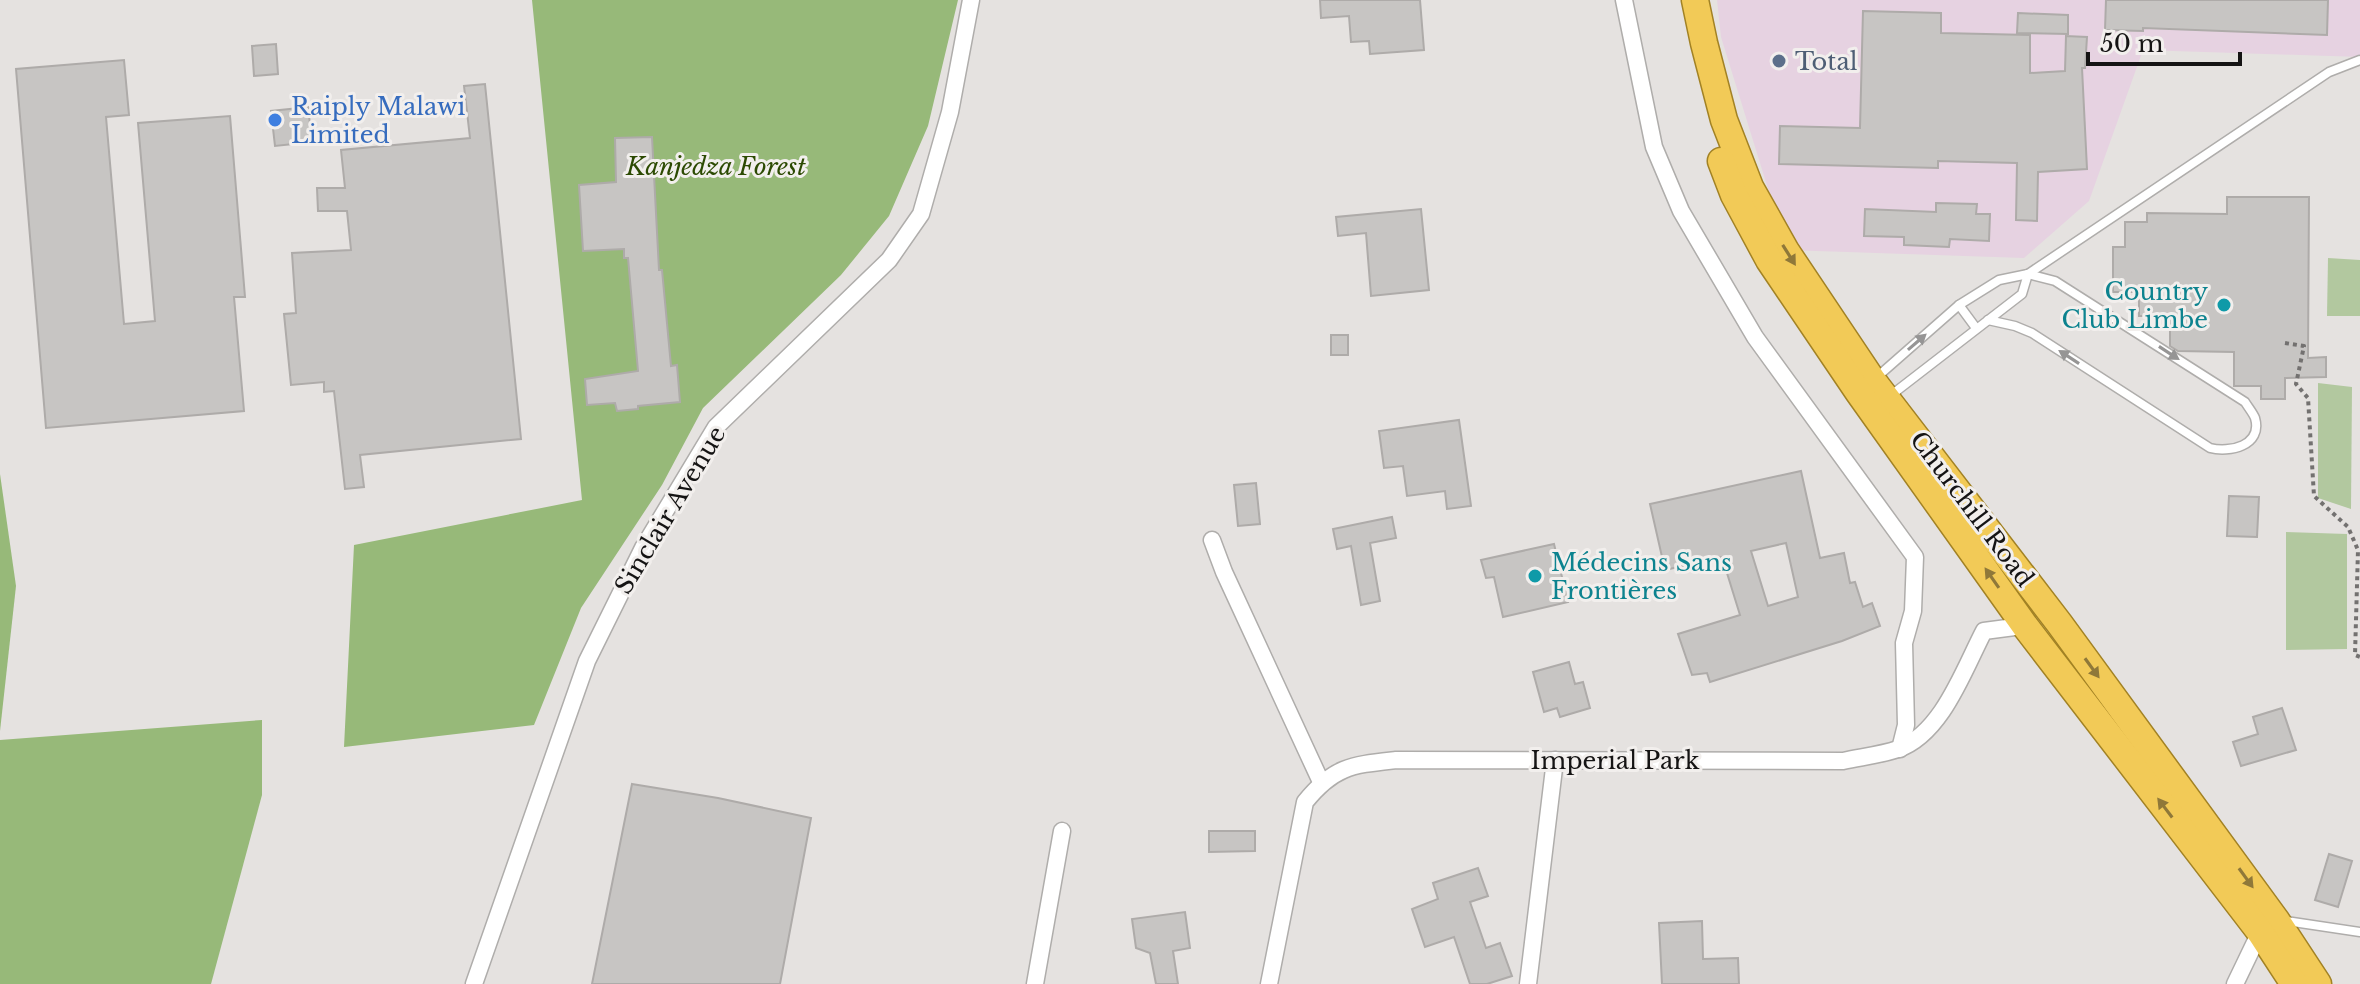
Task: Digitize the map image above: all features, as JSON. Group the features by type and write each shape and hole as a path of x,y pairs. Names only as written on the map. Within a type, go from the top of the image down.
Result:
{"highway":[{"name":"Churchill Road","path":"1680,0 1708,124 1734,195 1769,260 1873,396 2059,623 2268,926 2294,984"},
{"name":"Churchill Road","path":"1695,0 1724,120 1750,187 1873,396 2025,626 2318,984"}],"street":[{"name":"Sinclair Avenue","path":"474,984 587,661 643,548 716,427 889,260 921,214 950,112 971,0"},
{"path":"1624,0 1654,147 1681,211 1755,337 1915,557 1913,611 1904,643 1906,725 1900,749"},
{"path":"1212,540 1321,782 1305,802 1269,984"},
{"name":"Imperial Park","path":"1321,782 1340,770 1396,760 1843,761 1900,749 1921,735 1947,706 1984,631 2059,623"},
{"path":"1528,984 1555,760"},
{"path":"1035,984 1062,831"},
{"path":"2235,984 2268,926"}],"lane":[{"path":"1873,396 1959,305 1999,280 2028,274 2329,72 2360,60"},
{"path":"1873,396 2022,294 2028,274"},
{"path":"1988,320 2032,333 2210,448 2235,450 2246,444 2253,435 2255,417 2245,402 2055,281 2028,274"},
{"path":"1959,305 1976,328"},
{"path":"2268,926 2360,932"}],"path":[{"path":"2285,343 2304,346 2296,384 2308,398 2314,496 2348,527 2358,550 2355,655 2360,657"}],"shaded area":[{"path":"1717,0 2360,0 2360,57 2143,50 2089,201 2024,258 1787,250 1721,37"}],"green space":[{"name":"Kanjedza Forest","path":"532,0 958,0 928,126 889,216 841,275 703,408 662,485 581,608 534,725 344,747 354,545 582,500"},
{"path":"2328,258 2360,260 2360,316 2327,316"},
{"path":"2318,383 2352,387 2351,509 2318,498"},
{"path":"0,474 16,586 0,731"},
{"path":"2286,532 2347,534 2347,649 2286,650"},
{"path":"262,720 262,795 211,984 0,984 0,740"}],"building":[{"path":"1320,0 1420,0 1424,50 1370,54 1369,41 1351,42 1349,16 1321,18"},
{"path":"2106,0 2328,0 2327,35 2143,28 2143,31 2105,30"},
{"path":"1863,11 1941,13 1941,33 2030,35 2030,73 2065,71 2066,36 2087,37 2085,68 2082,68 2087,169 2038,172 2037,221 2016,220 2017,163 1938,161 1938,168 1779,164 1780,126 1860,128"},
{"path":"2018,13 2068,15 2068,34 2017,33"},
{"path":"276,44 278,74 254,76 252,46"},
{"path":"124,60 129,115 106,117 124,324 155,321 138,123 230,116 245,297 234,297 244,411 46,428 16,69"},
{"path":"485,84 521,439 360,455 364,487 345,489 334,391 324,392 324,382 291,385 284,314 296,313 292,253 351,250 347,211 318,211 317,188 345,188 341,150 470,138 464,86"},
{"path":"308,107 312,142 275,146 271,111"},
{"path":"652,137 659,270 662,270 671,366 677,365 680,402 617,411 615,403 587,405 585,379 638,371 628,258 624,258 624,249 583,251 579,185 616,182 615,138"},
{"name":"Country Club Limbe","path":"2227,197 2309,197 2308,358 2326,357 2326,377 2285,378 2285,399 2261,399 2261,386 2234,386 2234,352 2178,351 2170,346 2170,316 2139,316 2139,292 2113,292 2113,247 2125,247 2125,222 2147,222 2147,213 2227,214"},
{"path":"1936,203 1977,204 1976,214 1990,214 1989,241 1950,239 1949,247 1904,245 1904,237 1864,236 1865,209 1936,212"},
{"path":"1421,209 1429,290 1371,296 1366,233 1338,236 1336,217"},
{"path":"1331,335 1348,335 1348,355 1331,355"},
{"path":"1459,420 1471,506 1447,509 1445,491 1407,496 1403,466 1384,468 1379,431"},
{"path":"1801,471 1820,558 1844,553 1850,583 1855,582 1863,607 1872,603 1880,626 1710,682 1707,673 1692,675 1678,634 1740,615 1722,557 1665,570 1650,504","holes":["1786,543 1798,597 1768,606 1751,551"]},
{"path":"1256,483 1260,524 1238,526 1234,485"},
{"path":"2229,496 2259,497 2257,537 2227,536"},
{"path":"1392,517 1396,538 1370,543 1380,601 1361,605 1351,546 1337,549 1333,529"},
{"name":"Médecins Sans Frontières","path":"1554,544 1568,602 1503,617 1494,577 1486,578 1481,560"},
{"path":"1569,662 1575,684 1583,682 1590,708 1560,717 1557,708 1544,712 1533,672"},
{"path":"2282,708 2296,750 2241,766 2233,742 2258,734 2253,717"},
{"path":"632,784 811,818 780,984 592,984"},
{"path":"1209,831 1255,831 1255,851 1209,852"},
{"path":"2329,854 2352,861 2338,907 2315,900"},
{"path":"1478,868 1488,896 1470,902 1486,948 1500,943 1512,976 1487,984 1470,984 1454,937 1425,947 1412,909 1438,899 1433,883"},
{"path":"1185,912 1190,948 1173,951 1178,984 1156,984 1150,953 1136,948 1132,919"},
{"path":"1702,921 1703,959 1738,958 1739,984 1662,984 1659,923"}],"place":[{"name":"Total","path":"1779,61"},
{"name":"Raiply Malawi Limited","path":"275,120"},
{"name":"Country Club Limbe","path":"2224,305"},
{"name":"Médecins Sans Frontières","path":"1535,576"}]}
